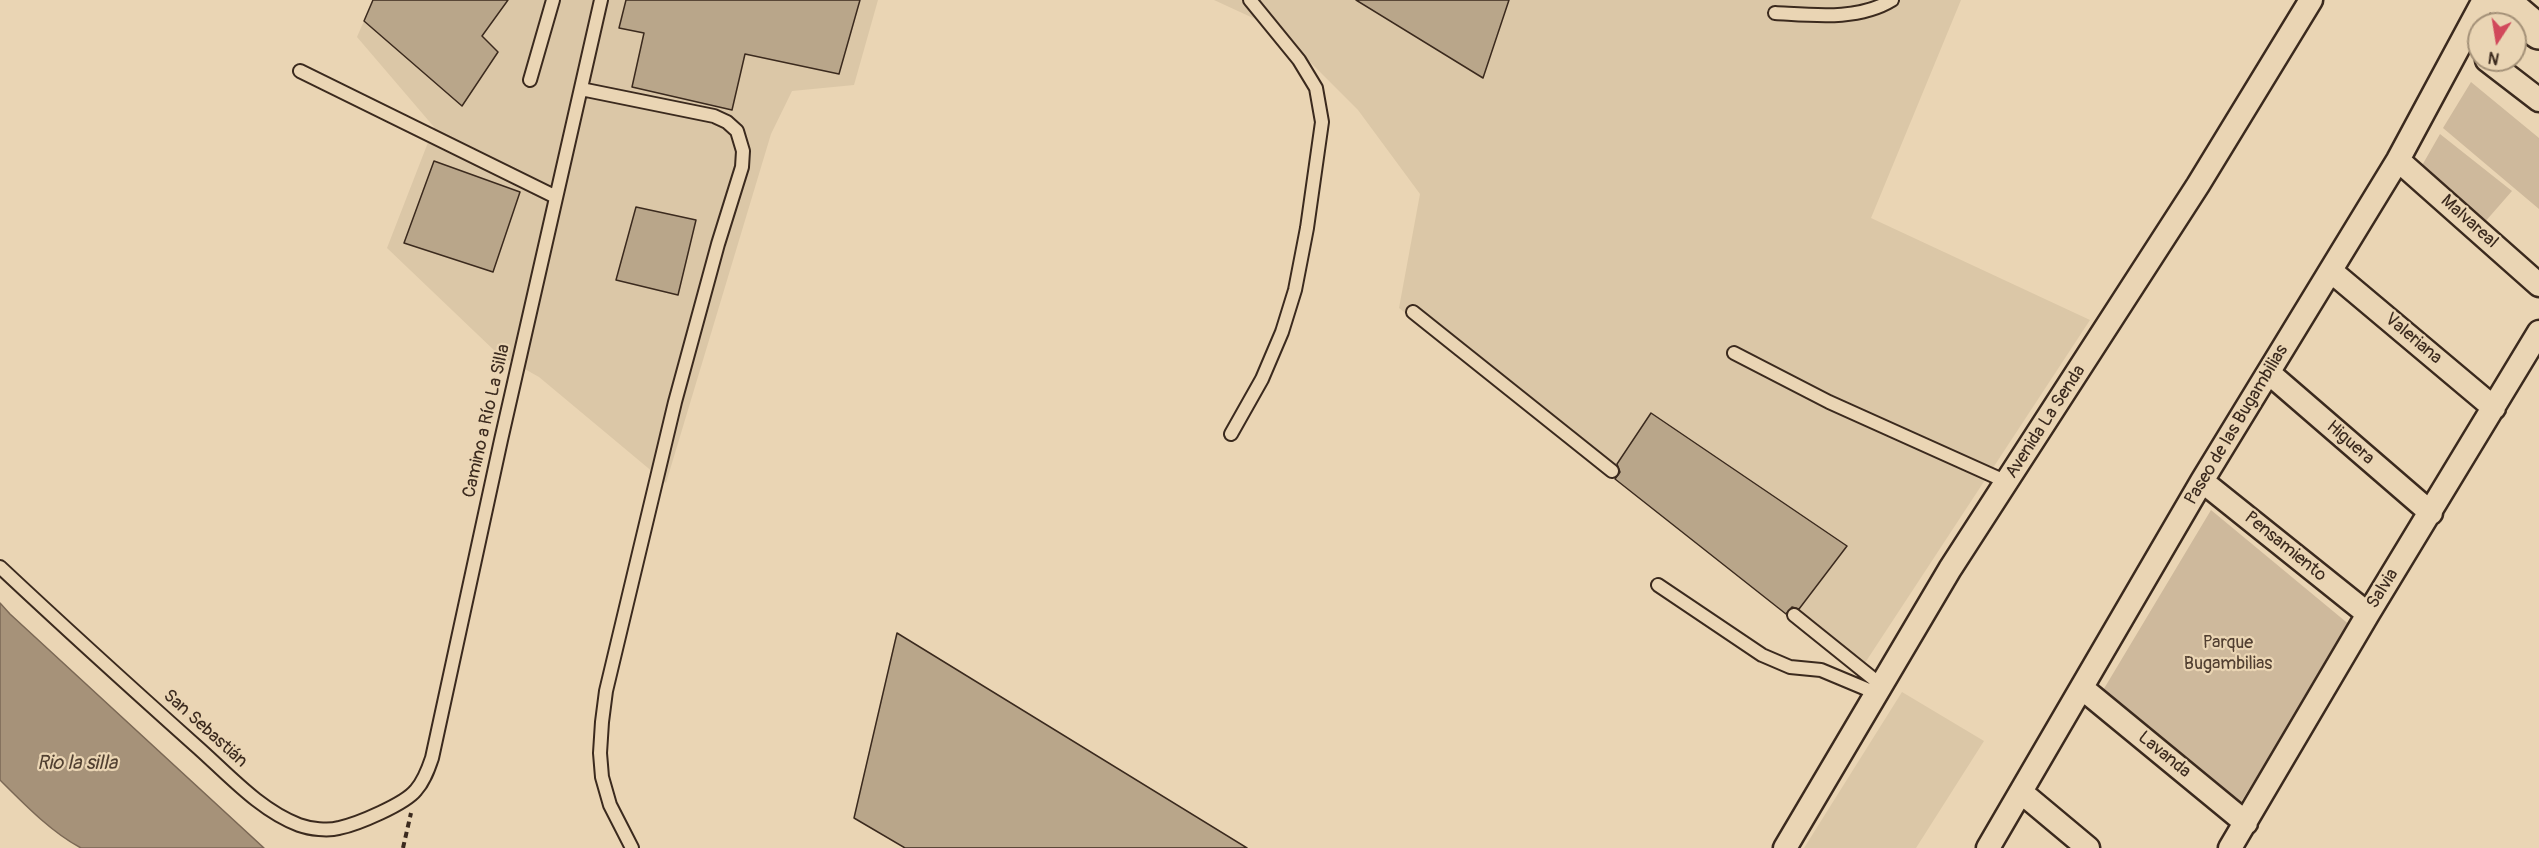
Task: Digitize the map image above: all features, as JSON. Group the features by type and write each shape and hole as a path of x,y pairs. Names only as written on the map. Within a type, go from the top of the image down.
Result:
{"main road":[{"path":"2501,0 2539,32"}],"street":[{"name":"Avenida La Senda","path":"1785,848 1950,569 2198,185 2311,0"},
{"name":"Paseo de las Bugambilias","path":"1988,848 2202,481 2398,160 2467,53"},
{"path":"2503,72 2539,99"},
{"name":"Malvareal","path":"2398,160 2539,285"},
{"name":"Valeriana","path":"2331,271 2494,408"},
{"name":"Salvia","path":"2230,848 2368,614 2539,332"},
{"name":"Higuera","path":"2269,373 2431,513"},
{"name":"Pensamiento","path":"2202,481 2368,614"},
{"name":"Lavanda","path":"2082,688 2246,823"},
{"path":"2021,792 2088,848"}],"lane":[{"path":"530,80 553,0"},
{"name":"Camino a Río La Silla","path":"415,792 425,778 432,758 501,440 601,0"},
{"path":"1231,434 1262,380 1282,332 1295,290 1307,228 1322,122 1316,88 1299,60 1250,0"},
{"path":"1774,13 1822,16 1852,13 1892,0"},
{"path":"300,71 556,197"},
{"path":"581,89 714,116 727,122 737,131 743,151 741,167 675,402 606,691 600,753 602,777 610,805 632,848"},
{"path":"1413,312 1612,471"},
{"path":"1734,353 1829,402 2007,482"},
{"name":"San Sebastián","path":"0,567 99,659 249,793 276,814 300,825 320,829 338,829 399,804 415,792"},
{"path":"1658,585 1762,655 1790,667 1821,670 1879,689"},
{"path":"1794,615 1879,689"}],"path":[{"path":"403,848 415,792"}],"shaded area":[{"path":"373,0 878,0 854,85 792,91 771,134 666,483 539,377 498,354 387,248 434,127 357,37"},
{"path":"1214,0 1961,0 1871,218 2090,320 1859,672 1399,308 1420,194 1358,110 1277,29"},
{"path":"1902,692 1984,741 1916,848 1804,848"}],"green space":[{"path":"2471,82 2539,138 2539,209 2443,128"},
{"path":"2440,134 2512,191 2484,223 2420,169"},
{"name":"Parque Bugambilias","path":"2211,510 2351,626 2239,805 2099,697"}],"water":[{"name":"Rio la silla","path":"0,603 264,848 81,848 59,834 28,808 0,780"}],"building":[{"path":"373,0 508,0 482,36 498,52 462,106 364,21"},
{"path":"626,0 860,0 839,74 745,54 732,110 632,87 644,33 619,28"},
{"path":"1356,0 1509,0 1483,78"},
{"path":"434,161 520,192 493,272 404,243"},
{"path":"636,207 696,220 678,295 616,280"},
{"path":"1651,413 1847,546 1799,609 1792,607 1786,614 1615,479 1620,472 1617,464"},
{"path":"897,633 1247,848 905,848 854,818"}]}
